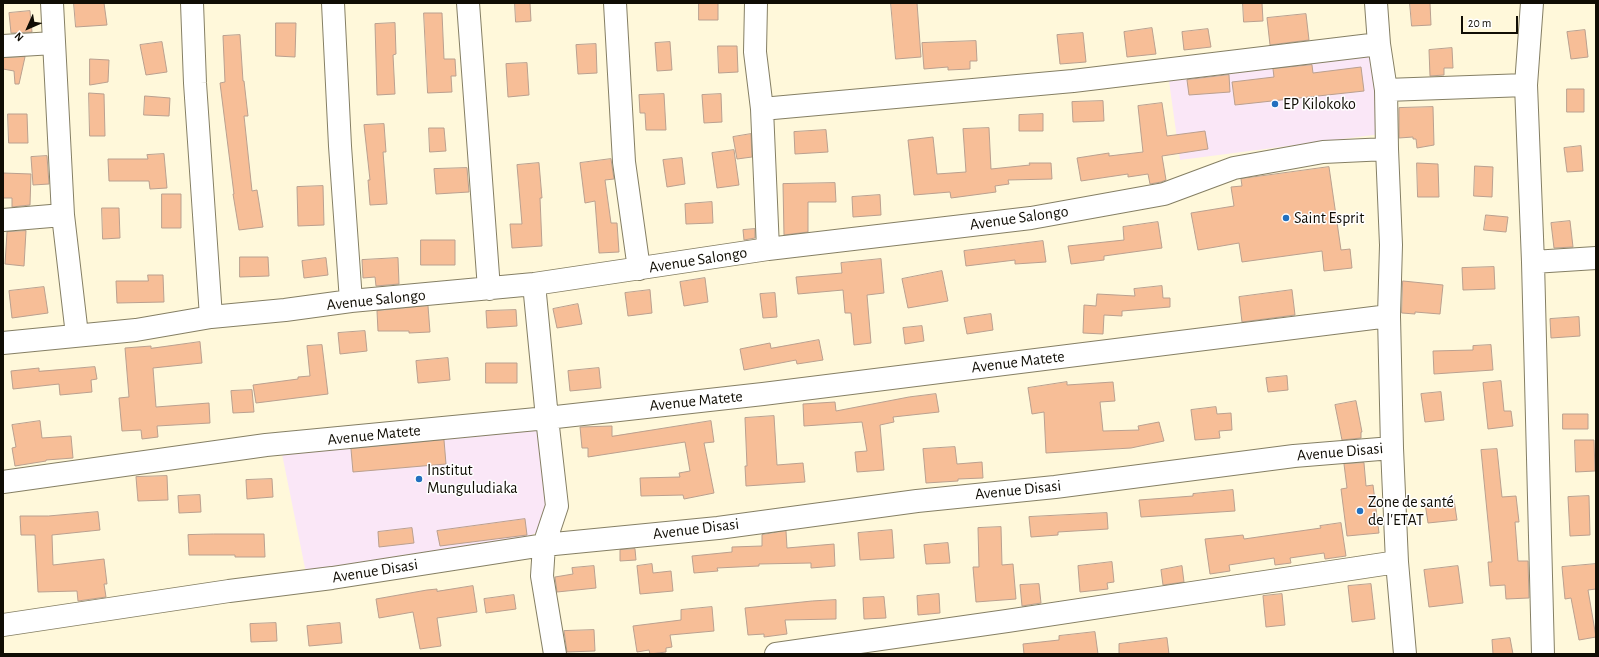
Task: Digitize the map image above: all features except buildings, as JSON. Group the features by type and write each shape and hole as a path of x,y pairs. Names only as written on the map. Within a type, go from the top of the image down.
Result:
{"street":[{"path":"52,3 63,215 77,335"},
{"path":"192,3 195,83 211,317"},
{"path":"333,3 340,146 351,301"},
{"path":"468,3 489,289"},
{"path":"615,3 624,162 639,270"},
{"path":"756,3 755,52 762,109 768,249"},
{"path":"1376,3 1378,44 1386,90 1391,245 1389,316 1392,448 1397,562 1405,654"},
{"path":"1532,3 1526,85 1533,262 1543,654"},
{"path":"3,46 54,43"},
{"path":"762,109 1073,81 1378,44"},
{"path":"1386,90 1526,85"},
{"name":"Avenue Salongo","path":"3,343 136,330 211,317 285,310 351,301 534,284 639,270 768,249 1031,218 1164,194 1234,168 1323,152 1387,149"},
{"path":"3,220 63,215"},
{"path":"1533,262 1596,258"},
{"path":"534,284 557,506 544,545 542,576 555,654"},
{"name":"Avenue Matete","path":"3,482 266,445 547,418 763,394 1389,316"},
{"name":"Avenue Disasi","path":"3,625 332,578 544,545 718,528 917,501 1054,487 1294,456 1392,448"},
{"path":"776,654 1397,562"}],"shaded area":[{"name":"EP Kilokoko","path":"1370,47 1381,134 1180,160 1168,74"},
{"name":"Institut Munguludiaka","path":"543,423 554,510 538,532 521,540 306,573 281,449"}],"place":[{"name":"EP Kilokoko","path":"1275,104"},
{"name":"Saint Esprit","path":"1286,218"},
{"name":"Institut Munguludiaka","path":"419,479"},
{"name":"Zone de santé de l'ETAT","path":"1360,511"}]}
